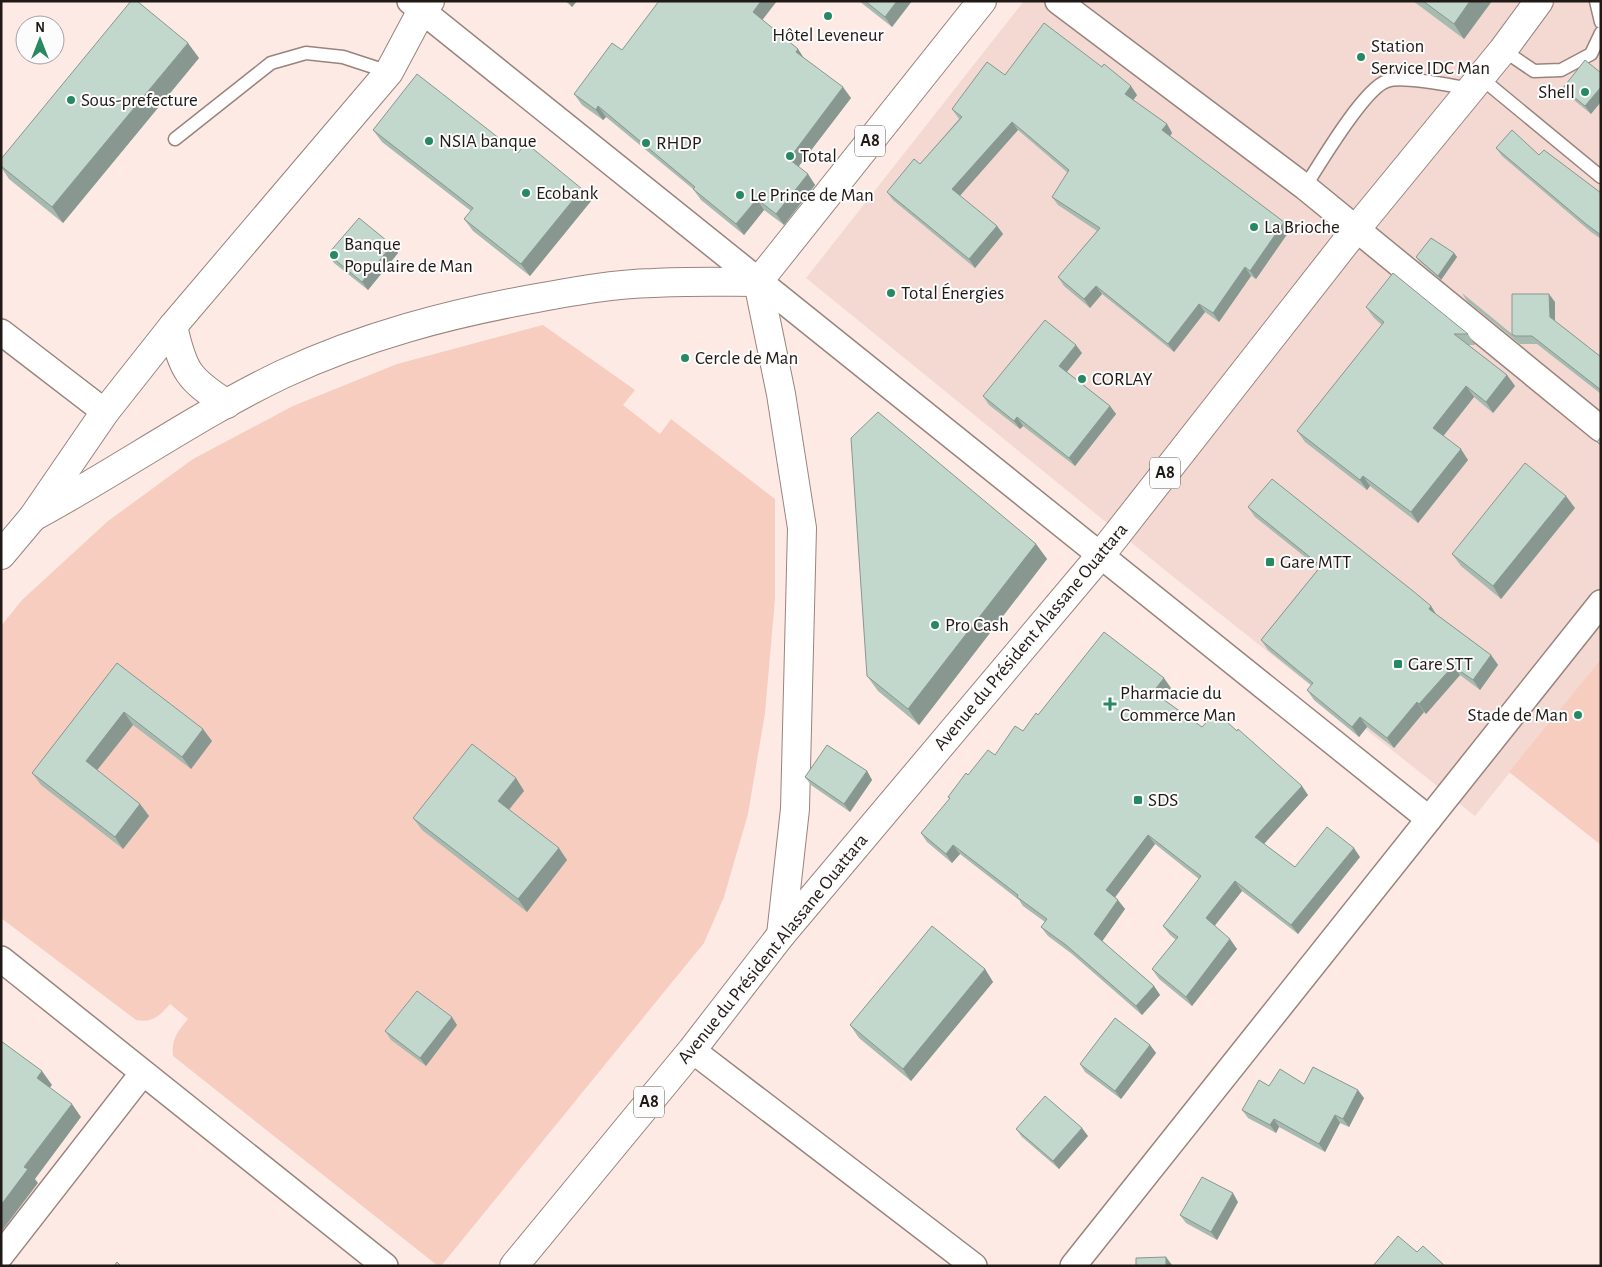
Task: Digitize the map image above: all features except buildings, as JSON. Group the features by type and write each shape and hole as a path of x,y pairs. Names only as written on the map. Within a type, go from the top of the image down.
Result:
{"main road":[{"name":"A8","path":"758,282 982,1"},
{"name":"Avenue du Président Alassane Ouattara","path":"514,1266 692,1050 781,935 1100,556 1357,228 1503,50 1539,1"},
{"path":"1,555 33,517 105,412 173,326 389,72 420,5"},
{"path":"33,517 96,483 227,404 283,374 369,338 477,308 567,292 652,282 758,282 781,394 802,528 795,809 781,935"},
{"path":"173,326 181,359 190,376 203,389 227,404"}],"street":[{"path":"1058,1 1305,187 1601,429"},
{"path":"420,5 758,282 1428,819"},
{"path":"1,332 105,412"},
{"path":"1073,1266 1601,604"},
{"path":"1,959 142,1074 385,1266"},
{"path":"692,1050 974,1266"},
{"path":"1,1255 142,1074"}],"lane":[{"path":"1596,1 1601,22"},
{"path":"1503,50 1534,71 1561,70 1591,54 1601,33"},
{"path":"175,139 271,63 306,53 343,57 389,72"},
{"path":"1305,187 1364,100 1386,81 1420,80 1476,83 1601,177"}],"shaded area":[{"path":"1024,1 1601,1 1601,659 1475,816 1166,571 806,278"},
{"path":"543,325 635,390 623,405 660,434 671,419 775,499 775,599 765,713 748,814 724,897 704,943 441,1266 438,1266 173,1056 173,1045 176,1036 188,1019 170,1004 151,1020 136,1020 1,918 1,626 22,600 108,521 193,459 293,406 397,364"},
{"name":"Stade de Man","path":"1601,659 1601,845 1509,772"}],"place":[{"name":"Hôtel Leveneur","path":"828,16"},
{"name":"Station Service IDC Man","path":"1361,57"},
{"name":"Shell","path":"1585,92"},
{"name":"Sous-prefecture","path":"71,100"},
{"name":"NSIA banque","path":"429,141"},
{"name":"RHDP","path":"646,143"},
{"name":"Total","path":"790,156"},
{"name":"Ecobank","path":"526,193"},
{"name":"Le Prince de Man","path":"740,195"},
{"name":"La Brioche","path":"1254,227"},
{"name":"Banque Populaire de Man","path":"334,255"},
{"name":"Total Énergies","path":"891,293"},
{"name":"Cercle de Man","path":"685,358"},
{"name":"CORLAY","path":"1082,379"},
{"name":"Gare MTT","path":"1270,562"},
{"name":"Pro Cash","path":"935,625"},
{"name":"Gare STT","path":"1398,664"},
{"name":"Pharmacie du Commerce Man","path":"1110,704"},
{"name":"Stade de Man","path":"1578,715"},
{"name":"SDS","path":"1138,800"}]}
